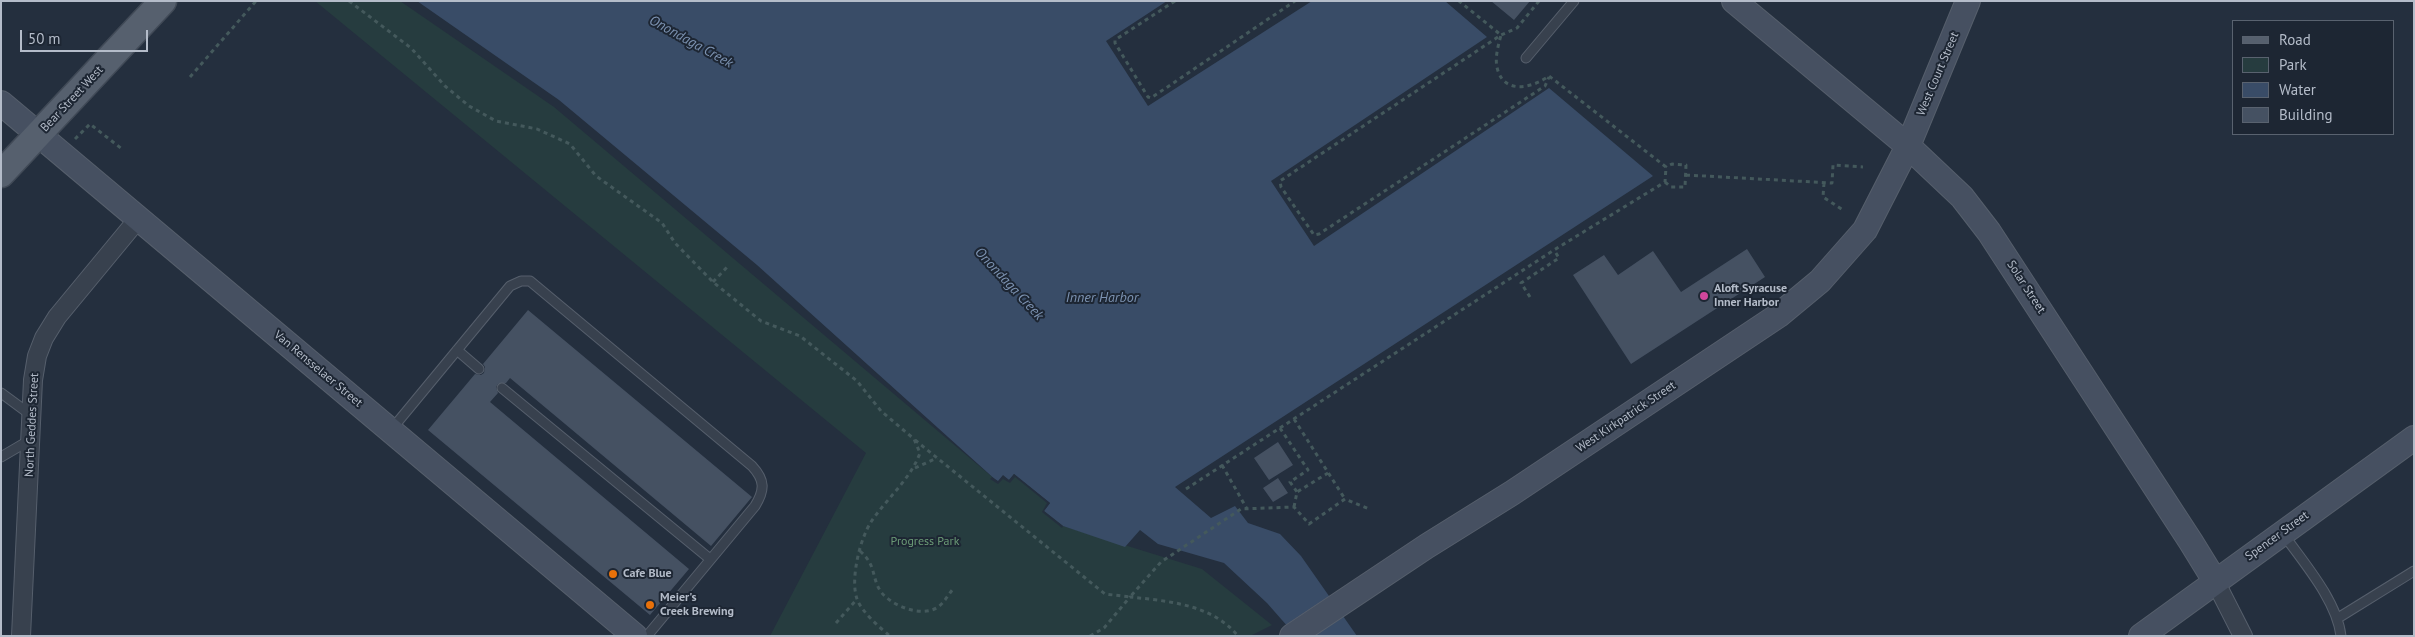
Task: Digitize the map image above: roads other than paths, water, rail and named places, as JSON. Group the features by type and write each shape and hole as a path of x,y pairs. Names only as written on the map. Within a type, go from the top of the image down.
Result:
{"main road":[{"name":"Bear Street West","path":"1,174 163,1"}],"street":[{"name":"Solar Street","path":"1734,1 1908,146 1962,197 1989,232 2192,542 2243,636"},
{"name":"West Court Street","path":"1908,146 1968,1"},
{"name":"Van Rensselaer Street","path":"1,103 635,636"},
{"name":"West Kirkpatrick Street","path":"1292,636 1346,599 1512,493 1779,315 1820,281 1865,230 1908,146"},
{"name":"North Geddes Street","path":"21,636 31,415 37,356 44,338 57,317 138,219"},
{"name":"Spencer Street","path":"2141,636 2214,581 2414,438"}],"lane":[{"path":"1526,58 1574,1"},
{"path":"391,430 510,286 521,281 530,281 540,289 760,474 764,485 762,495 647,636"},
{"path":"457,350 479,369"},
{"path":"502,388 710,560"},
{"path":"1,393 31,415"},
{"path":"1,457 8,451 30,440"},
{"path":"2283,532 2315,578 2338,618 2341,636"},
{"path":"2338,618 2414,571"}],"water":[{"name":"Inner Harbor","path":"417,1 1167,1 1106,41 1148,106 1312,1 1445,1 1487,37 1271,181 1314,246 1549,88 1653,176 1175,487 1211,518 1235,506 1248,523 1280,534 1301,556 1357,636 1296,636 1267,603 1224,563 1158,544 1140,530 1125,547 1063,526 1044,511 1050,503 1014,474 1009,480 1003,476 998,482 757,265 559,100"}],"place":[{"name":"Aloft Syracuse Inner Harbor","path":"1704,296"},
{"name":"Cafe Blue","path":"613,574"},
{"name":"Meier's Creek Brewing","path":"650,605"}],"water label":[{"name":"Onondaga Creek","path":"691,42"},
{"name":"Onondaga Creek","path":"1009,284"}],"park label":[{"name":"Progress Park","path":"925,542"}]}
